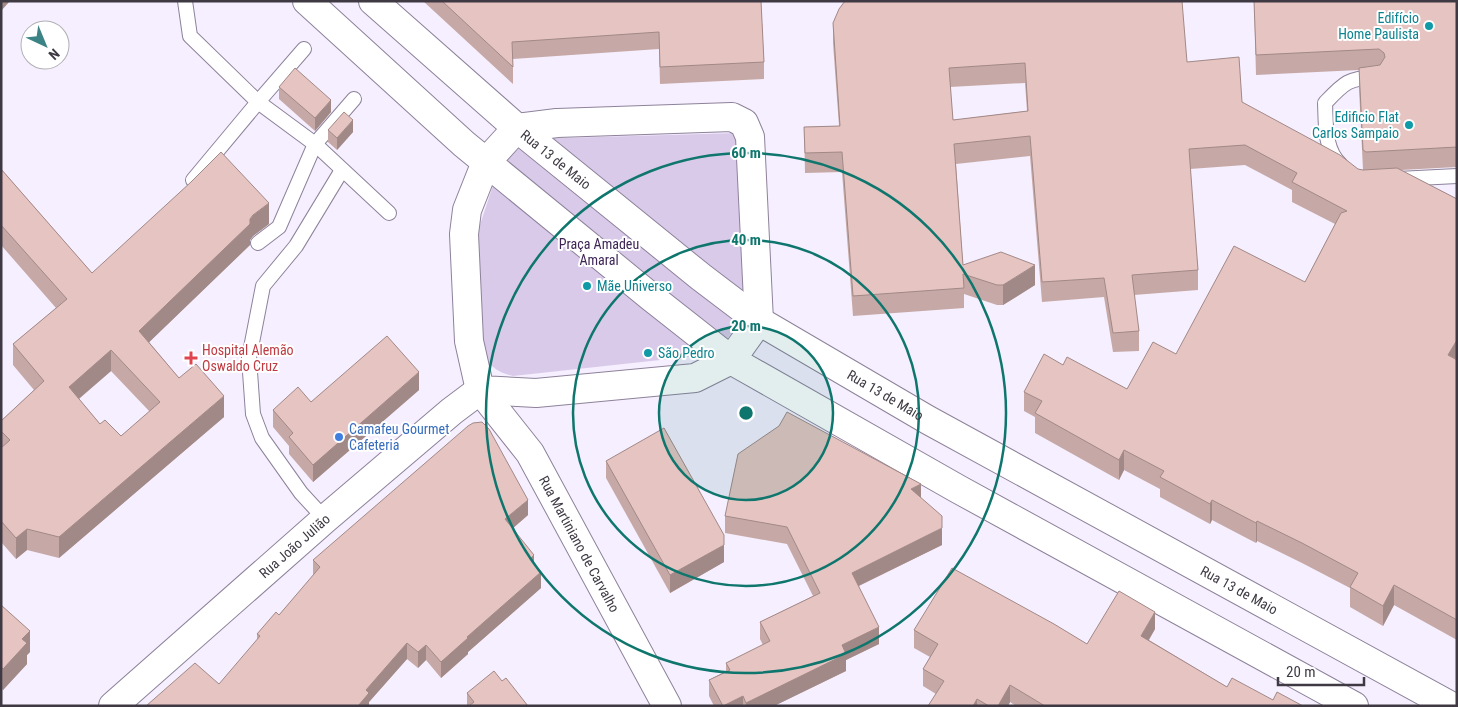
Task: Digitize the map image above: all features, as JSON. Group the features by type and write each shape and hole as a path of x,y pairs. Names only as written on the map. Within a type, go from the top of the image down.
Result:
{"main road":[{"path":"307,1 486,162 643,291 731,360 966,494 1354,706"},
{"name":"Rua 13 de Maio","path":"373,1 517,128 701,277 759,321 928,420 1452,706"},
{"path":"732,116 744,123 750,137 759,321 731,360 695,378 536,394 480,390 469,341 464,234 467,210 486,162 517,128 557,123 732,116"},
{"name":"Rua João Julião","path":"112,706 324,519 452,411 480,390"},
{"name":"Rua Martiniano de Carvalho","path":"480,390 530,453 667,706"}],"lane":[{"path":"185,1 190,36 258,102 315,144 389,213"},
{"path":"193,180 304,49"},
{"path":"1355,175 1339,164 1330,149 1326,133 1325,103 1349,81 1358,78 1376,77"},
{"path":"258,243 279,227 315,144 354,99"},
{"path":"324,519 301,493 262,438 253,414 249,358 263,286 296,246 342,170"},
{"path":"1382,180 1457,176"},
{"path":"279,227 296,246"}],"green space":[{"name":"Praça Amadeu Amaral","path":"737,133 749,311 715,354 513,376 501,372 492,366 480,346 477,234 498,170 528,139"}],"building":[{"path":"442,1 761,1 764,62 660,67 659,32 512,42 513,67"},
{"path":"845,1 1182,1 1187,62 1239,57 1242,102 1340,155 1358,169 1397,168 1457,199 1457,340 1448,355 1457,360 1457,620 1394,585 1383,606 1350,587 1358,573 1302,543 1257,521 1256,523 1212,500 1210,504 1160,477 1164,471 1124,450 1119,460 1035,413 1042,401 1024,392 1044,354 1063,365 1067,357 1127,389 1153,342 1176,354 1234,246 1305,282 1341,213 1347,211 1292,182 1297,173 1245,145 1189,149 1198,270 1132,275 1139,331 1113,333 1104,278 1042,282 1030,136 954,144 963,265 1001,252 1035,265 1003,285 997,285 963,274 964,288 853,296 842,152 805,153 804,127 840,126 833,23","holes":["1025,63 1028,111 953,120 949,68"]},
{"path":"1254,1 1457,1 1457,147 1366,152 1363,150 1359,68 1380,65 1385,57 1384,53 1379,49 1256,55"},
{"path":"295,68 331,100 315,118 279,87"},
{"path":"344,112 353,120 337,138 328,130"},
{"path":"221,152 269,203 253,215 250,219 250,224 139,331 179,378 196,364 224,396 59,537 27,529 16,538 1,521 1,448 10,440 1,431 1,421 44,381 13,344 67,299 1,225 1,169 92,273","holes":["111,350 160,402 121,436 105,420 100,424 69,387"]},
{"path":"387,336 419,372 313,465 289,437 293,433 273,410 298,387 311,402"},
{"path":"787,412 921,484 911,489 942,516 942,528 852,573 879,627 842,645 846,654 746,703 743,696 723,706 709,680 730,670 726,663 770,641 760,622 820,593 787,527 725,516 738,454 779,426"},
{"path":"482,422 489,429 528,500 505,519 534,555 530,559 541,572 441,662 426,645 418,652 407,643 366,690 369,693 358,706 146,706 195,663 219,684 260,636 257,634 276,612 279,615 320,567 313,560 468,426 473,423"},
{"path":"664,428 724,535 724,545 670,575 606,461"},
{"path":"952,568 1087,644 1119,591 1155,612 1141,636 1227,687 1232,678 1273,700 1277,692 1303,706 1045,706 1010,685 998,706 989,706 977,699 973,706 928,706 944,681 923,669 938,644 914,630"},
{"path":"1,605 30,631 22,639 27,643 3,669 1,667"},
{"path":"494,671 502,681 506,678 528,706 469,706 474,702 467,693"}],"place":[{"name":"Edifício Home Paulista","path":"1429,26"},
{"name":"Edificio Flat Carlos Sampaio","path":"1409,125"},
{"name":"Mãe Universo","path":"587,286"},
{"name":"São Pedro","path":"648,353"},
{"name":"Hospital Alemão Oswaldo Cruz","path":"191,358"},
{"name":"Camafeu Gourmet Cafeteria","path":"339,437"}]}
